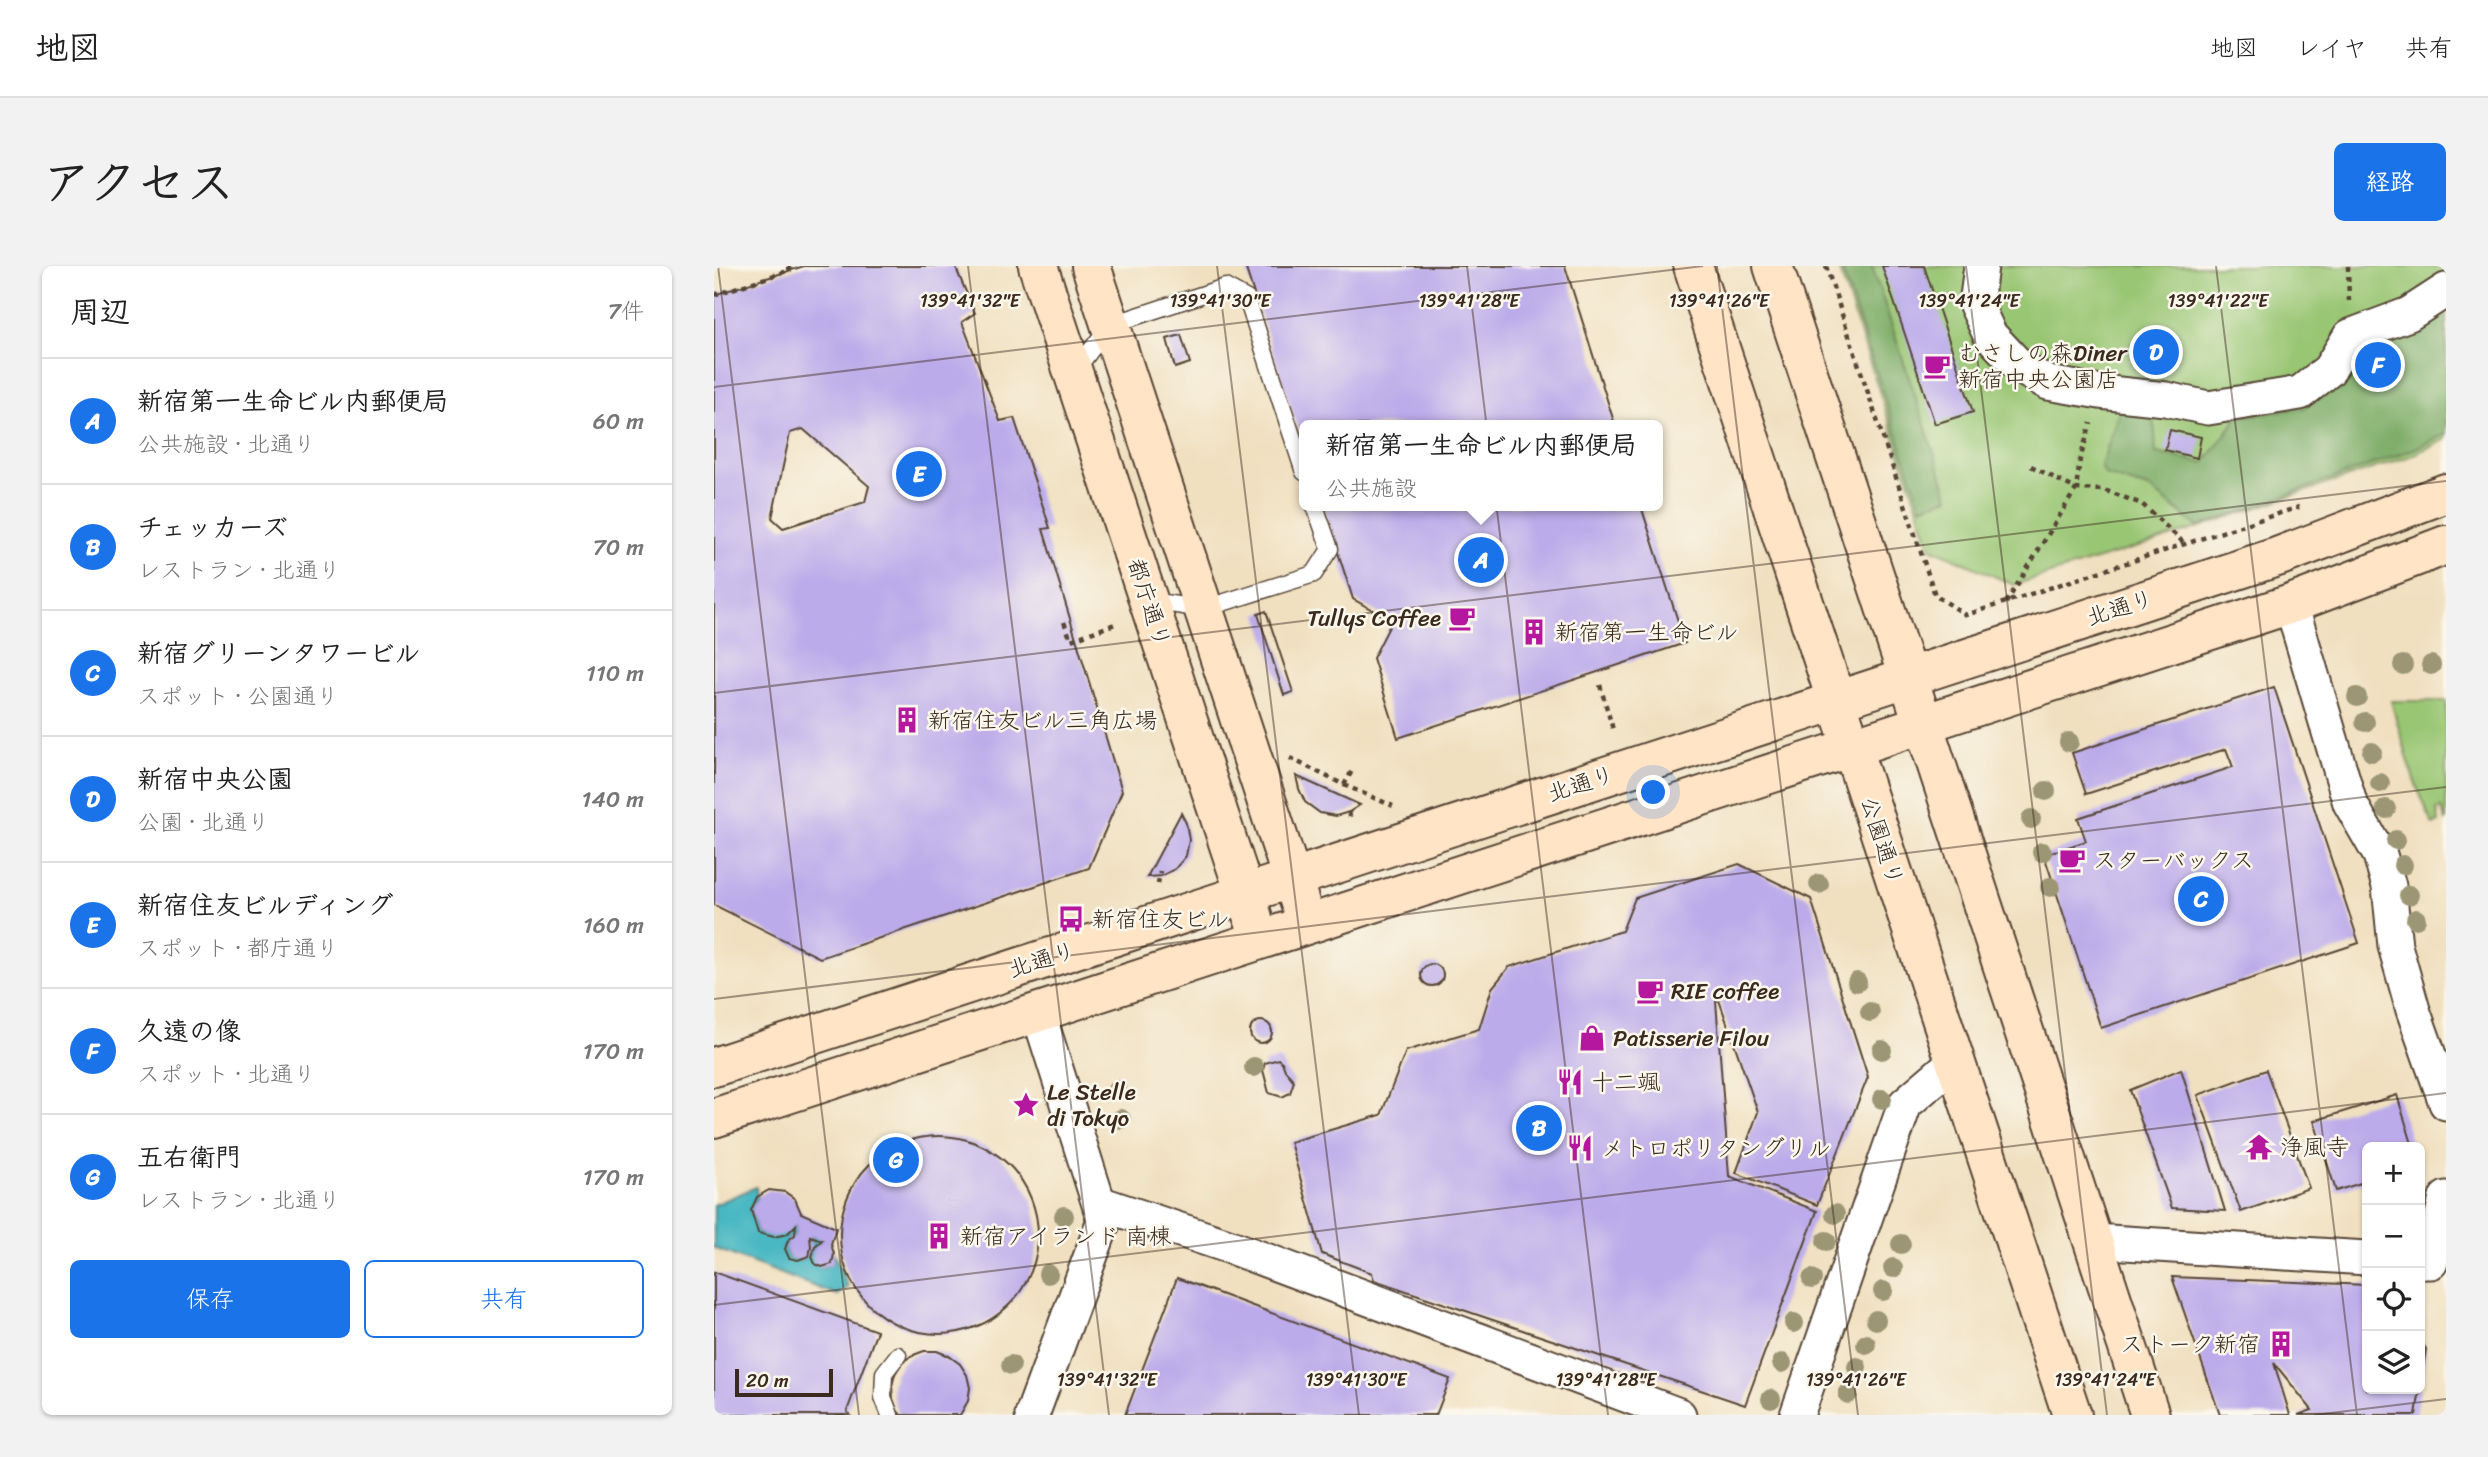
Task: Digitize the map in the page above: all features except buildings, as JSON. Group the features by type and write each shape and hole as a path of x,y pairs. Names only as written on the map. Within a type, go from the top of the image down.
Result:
{"main road":[{"name":"都庁通り","path":"1038,266 1074,373 1137,611 1261,940"},
{"path":"1091,266 1307,924"},
{"name":"公園通り","path":"1693,266 2072,1415"},
{"path":"1773,266 2150,1415"},
{"name":"北通り","path":"715,1064 2277,557 2446,493"},
{"path":"715,1064 723,1115 2291,604 2446,545"}],"street":[{"path":"1981,266 1976,304 1990,335 2020,368 2048,383 2166,399 2208,408 2300,393 2329,370 2350,336 2409,314 2446,290"},
{"path":"2291,604 2350,803 2380,855 2389,886 2395,946 2413,1010 2446,1103"},
{"path":"1032,1415 1104,1220 1038,1012"},
{"path":"1797,1415 1905,1104 1955,1061"},
{"path":"2432,1263 2446,1198"},
{"path":"1099,1203 1228,1246 1679,1415"},
{"path":"2093,1241 2362,1258"}],"lane":[{"path":"1074,373 1110,325 1225,287 1247,299 1299,457"},
{"path":"1137,611 1203,609 1314,574 1330,549 1317,511"},
{"path":"890,1415 884,1397 884,1373 898,1354"}],"path":[{"path":"714,295 790,270 788,266"},
{"path":"1826,266 1935,596 1966,615 2303,506"},
{"path":"2005,603 2076,489 2080,459"},
{"path":"2031,466 2076,489 2104,490 2142,504 2185,543"},
{"path":"1064,622 1071,640 1137,611"},
{"path":"1600,685 1614,733"},
{"path":"1289,757 1394,807"},
{"path":"1343,785 1353,769"},
{"path":"1349,812 1352,821"},
{"path":"1158,885 1160,871"}],"green space":[{"path":"1838,266 2446,266 2446,439 2410,456 2161,540 2014,585 1931,548"},
{"path":"1841,266 1872,266 1949,498 1921,507"},
{"path":"2446,306 2446,434 2409,451 2198,527 2151,489 2105,475 2101,466 2121,406 2154,408 2156,453 2204,463 2238,417 2304,408 2342,380 2363,345"},
{"path":"2391,701 2446,701 2446,822 2441,808 2437,810 2439,822 2433,825 2414,780"}],"water":[{"path":"756,1187 757,1197 751,1210 758,1233 778,1235 796,1225 795,1235 788,1240 785,1249 789,1258 798,1260 809,1256 810,1236 822,1240 815,1246 822,1267 832,1264 834,1254 848,1287 837,1295 714,1248 714,1205"}],"place":[{"name":"新宿中央公園","path":"2156,352"},
{"name":"久遠の像","path":"2378,365"},
{"name":"むさしの森Diner 新宿中央公園店","path":"1937,366"},
{"name":"新宿住友ビルディング","path":"919,474"},
{"name":"新宿第一生命ビル内郵便局","path":"1481,560"},
{"name":"Tullys Coffee","path":"1462,618"},
{"name":"新宿第一生命ビル","path":"1534,632"},
{"name":"新宿住友ビル三角広場","path":"907,720"},
{"name":"スターバックス","path":"2072,860"},
{"name":"新宿グリーンタワービル","path":"2201,899"},
{"name":"新宿住友ビル","path":"1071,919"},
{"name":"RIE coffee","path":"1650,991"},
{"name":"Patisserie Filou","path":"1592,1038"},
{"name":"十二颯","path":"1570,1082"},
{"name":"Le Stelle di Tokyo","path":"1026,1105"},
{"name":"チェッカーズ","path":"1539,1128"},
{"name":"浄風寺","path":"2259,1147"},
{"name":"メトロポリタングリル","path":"1580,1148"},
{"name":"五右衛門","path":"896,1160"},
{"name":"新宿アイランド 南棟","path":"939,1236"},
{"name":"ストーク新宿","path":"2281,1344"}]}
